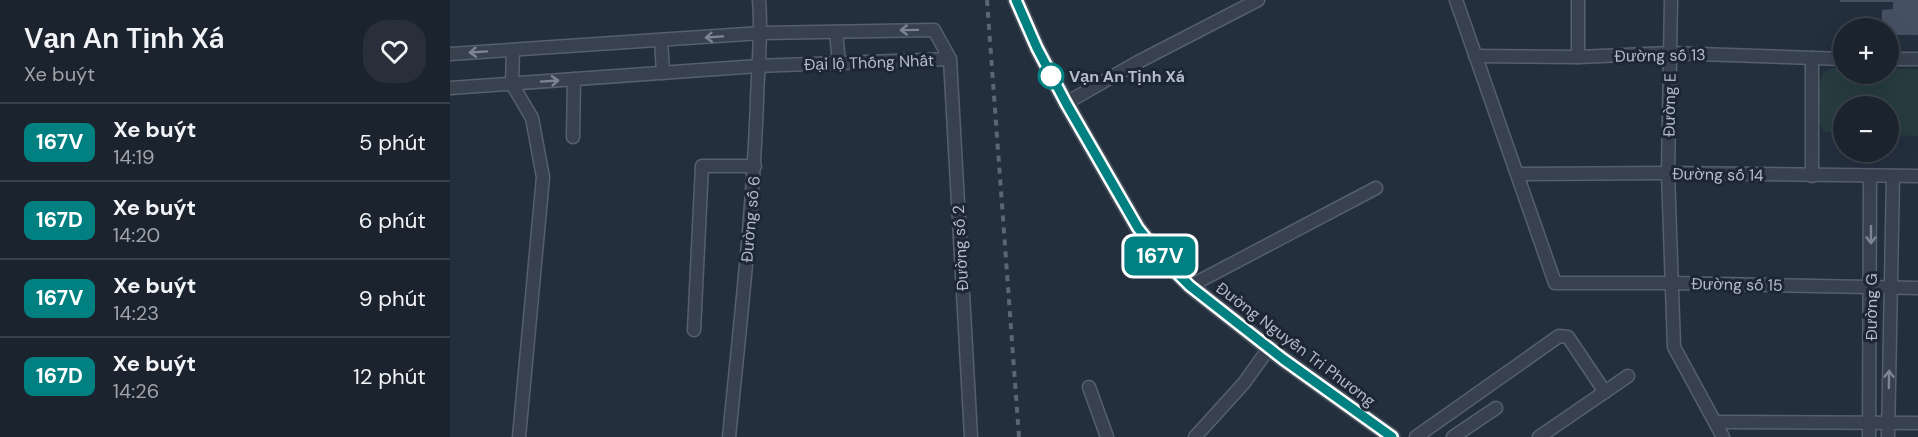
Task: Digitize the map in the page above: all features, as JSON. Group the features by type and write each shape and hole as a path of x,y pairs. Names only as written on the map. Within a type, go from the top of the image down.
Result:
{"main road":[{"name":"Đường Nguyễn Tri Phương","path":"1016,0 1037,48 1066,103 1138,228 1161,257 1190,286 1269,348 1392,437"}],"street":[{"name":"Đường số 6","path":"729,437 755,166 758,66 762,33 759,0"},
{"path":"1066,103 1138,62 1258,0"},
{"path":"1456,0 1517,174"},
{"path":"1578,0 1578,57"},
{"name":"Đường E","path":"1671,0 1668,173 1674,347 1723,437"},
{"name":"Đại lộ Thống Nhất","path":"450,54 762,33 934,30 950,59 758,66 450,88"},
{"path":"836,32 839,63"},
{"path":"661,40 663,73"},
{"path":"513,50 513,84 532,118 543,177 519,437"},
{"name":"Đường số 13","path":"1475,56 1578,57 1670,53 1833,59"},
{"path":"1812,58 1812,176"},
{"name":"Đường số 2","path":"950,59 971,437"},
{"path":"1899,59 1918,60"},
{"path":"573,137 574,79"},
{"path":"694,330 702,166 755,166"},
{"name":"Đường số 14","path":"1517,174 1918,176"},
{"name":"Đường số 15","path":"1517,174 1556,284 1671,283 1918,288"},
{"name":"Đường G","path":"1869,437 1870,176"},
{"name":"Đường G","path":"1887,437 1893,176"},
{"path":"1190,286 1376,188"},
{"path":"1416,437 1559,336 1568,337 1605,392"},
{"path":"1195,437 1244,383 1269,348"},
{"path":"1539,437 1628,376"},
{"path":"1089,387 1107,437"},
{"path":"1453,437 1496,408"},
{"path":"1716,422 1918,423"}],"green space":[{"path":"1833,68 1833,84 1899,84 1899,69 1918,69 1918,136 1899,135 1899,96 1833,96 1833,132 1825,132 1817,113 1817,95 1823,73"}],"building":[{"path":"1840,0 1918,0 1918,35 1899,35 1899,18 1882,18 1882,10 1893,9 1893,2 1840,2"}],"railway":[{"path":"987,0 1019,437"}],"bus line":[{"name":"167V","path":"1016,0 1037,48 1066,103 1138,228 1161,257 1190,286 1283,359 1392,437"}],"place":[{"name":"Vạn An Tịnh Xá","path":"1051,76"}]}
